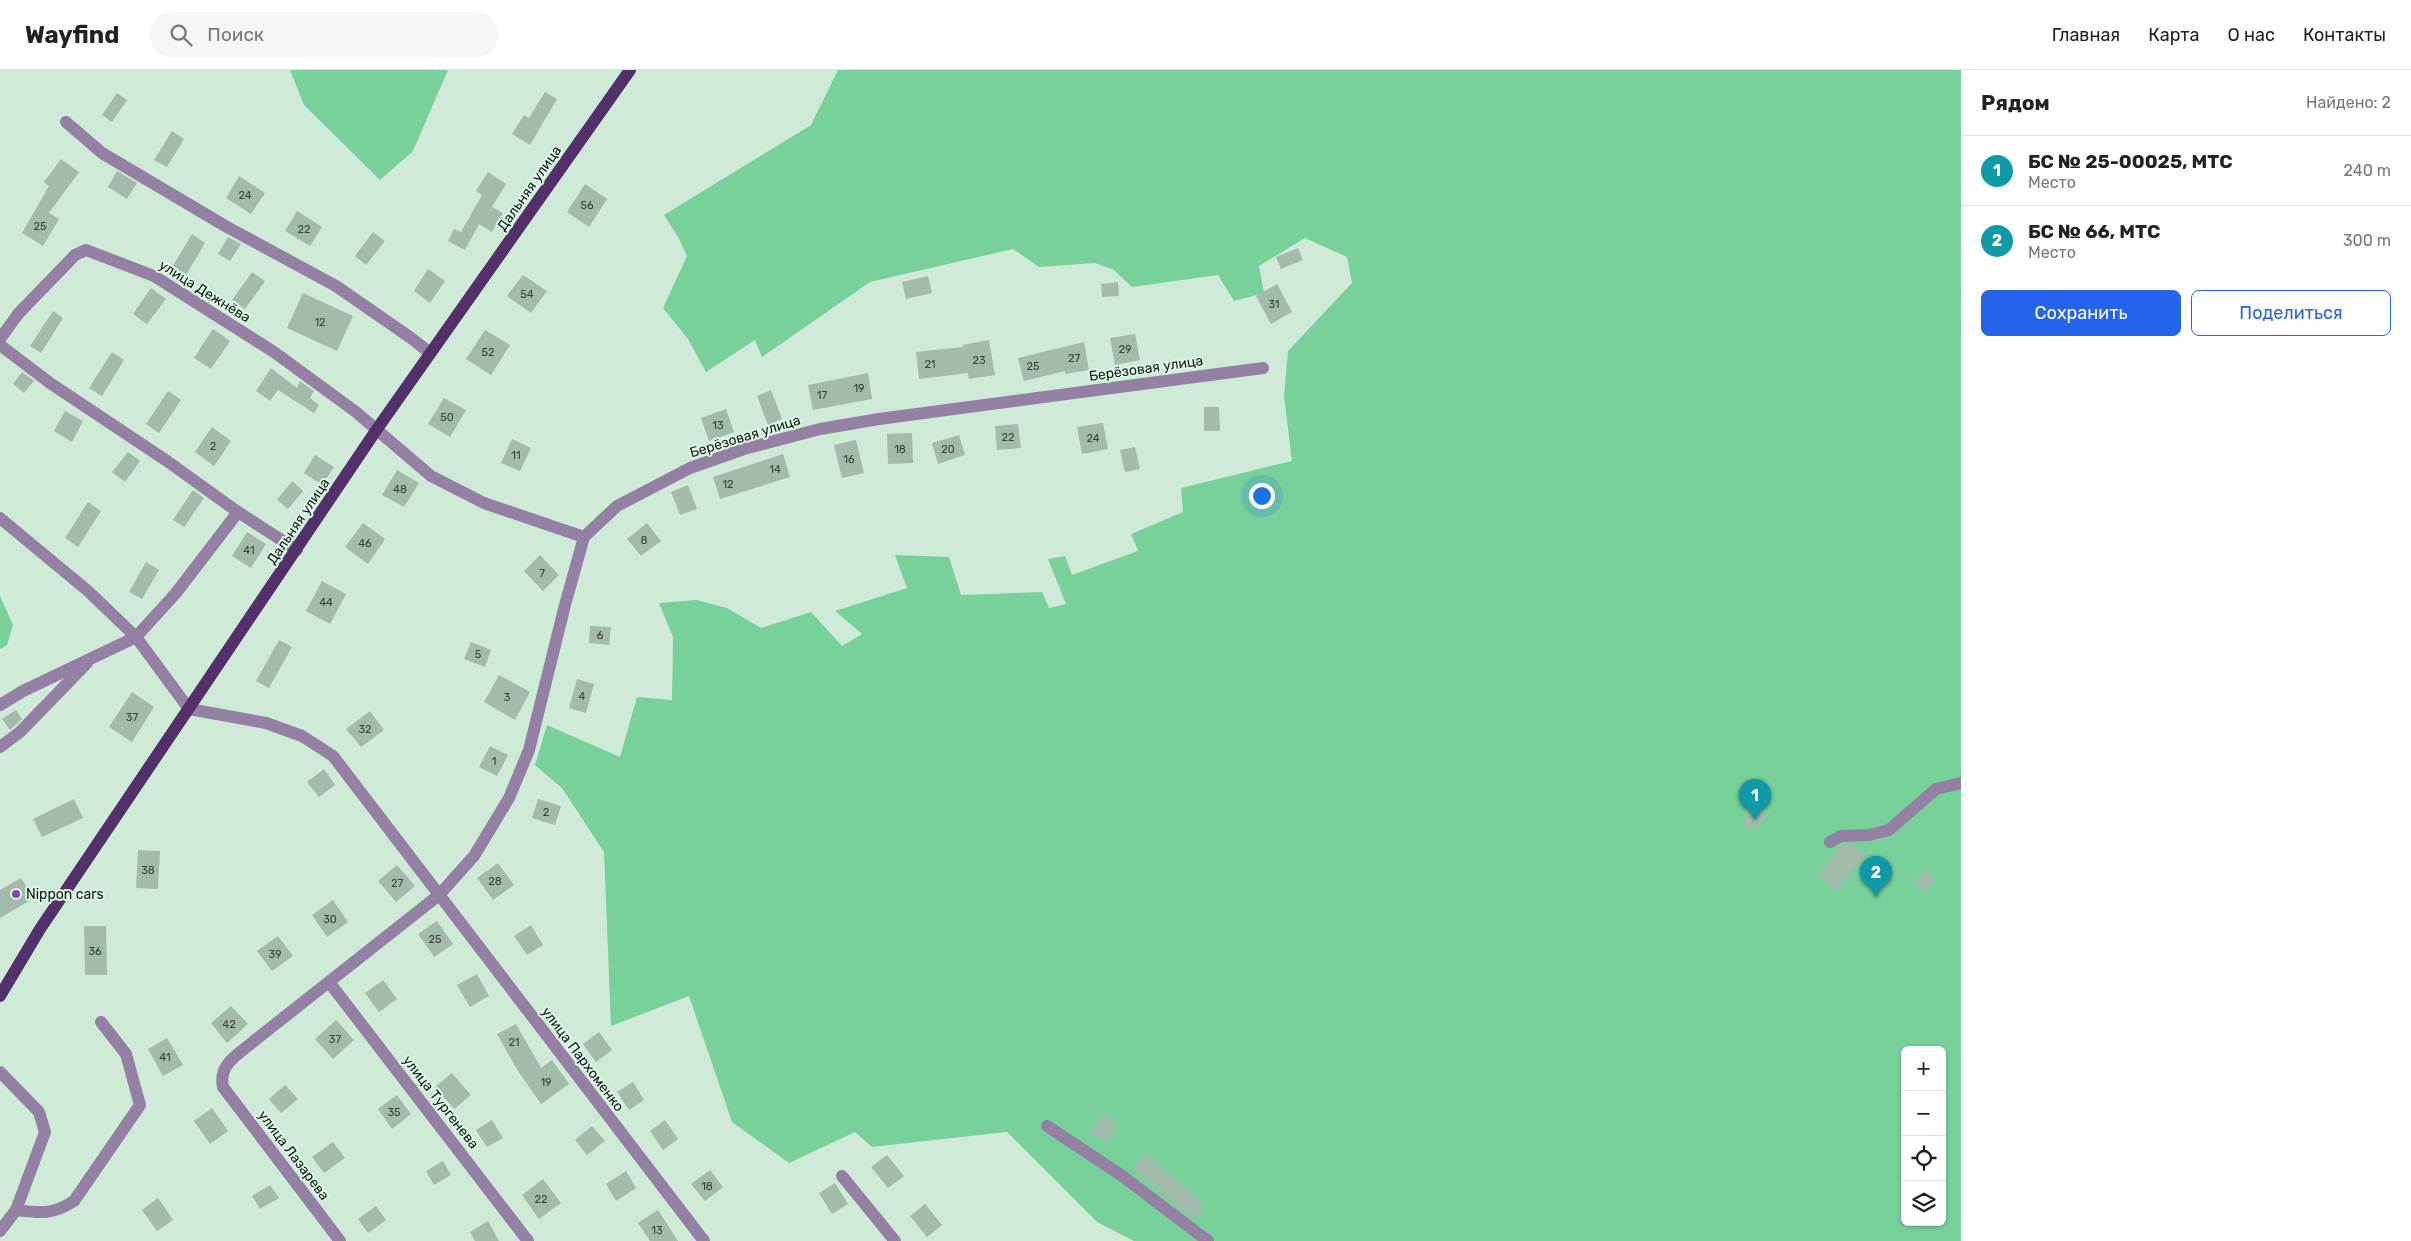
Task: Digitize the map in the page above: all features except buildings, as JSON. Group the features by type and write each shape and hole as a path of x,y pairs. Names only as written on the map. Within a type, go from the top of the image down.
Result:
{"main road":[{"name":"Дальняя улица","path":"0,996 40,929 377,429 630,70"}],"street":[{"path":"66,122 102,153 227,227 336,286 430,353"},
{"name":"улица Дежнёва","path":"0,339 18,314 75,255 86,250 154,276 274,352 377,429 431,476 484,503 584,537"},
{"path":"0,345 42,377 238,512 297,550"},
{"name":"Берёзовая улица","path":"584,537 617,506 690,468 744,449 820,429 1263,368"},
{"path":"0,705 23,691 136,637 176,593 238,512"},
{"path":"0,518 88,591 136,637 189,709"},
{"path":"329,982 439,895 474,856 509,798 526,758 584,537"},
{"path":"0,747 20,732 94,656"},
{"name":"улица Пархоменко","path":"189,709 266,723 302,736 333,756 704,1241"},
{"path":"1830,842 1841,836 1869,835 1889,830 1936,789 1961,783"},
{"name":"улица Лазарева","path":"329,982 226,1064 221,1076 224,1087 340,1241"},
{"name":"улица Тургенева","path":"329,982 528,1241"},
{"path":"16,1210 47,1214 74,1201 140,1105 126,1054 101,1022"},
{"path":"0,1072 40,1112 45,1132 16,1210 0,1231"},
{"path":"1047,1126 1121,1175 1208,1241"},
{"path":"842,1176 895,1241"},
{"path":"1190,1227 1192,1241"}],"green space":[{"path":"290,70 448,70 413,151 380,180 304,105"},
{"path":"838,70 1961,70 1961,1241 1134,1241 1097,1222 1007,1132 872,1147 855,1132 789,1163 732,1122 689,996 611,1026 604,852 562,788 535,765 547,725 620,757 637,697 672,700 673,637 659,603 696,600 727,608 761,628 811,612 842,646 862,634 835,611 907,588 895,555 949,557 961,595 1042,592 1049,608 1066,604 1048,559 1065,556 1072,575 1138,551 1131,534 1183,512 1181,488 1292,461 1284,396 1288,351 1352,283 1347,257 1305,238 1259,266 1264,293 1234,301 1218,275 1132,287 1114,270 1095,263 1039,267 1013,249 870,282 762,357 755,340 706,372 688,339 663,308 687,256 664,215 811,125"},
{"path":"0,596 13,625 7,645 0,649"}],"place":[{"name":"БС № 25-00025, МТС","path":"1755,820"},
{"name":"Nippon cars","path":"16,894"},
{"name":"БС № 66, МТС","path":"1876,897"}]}
